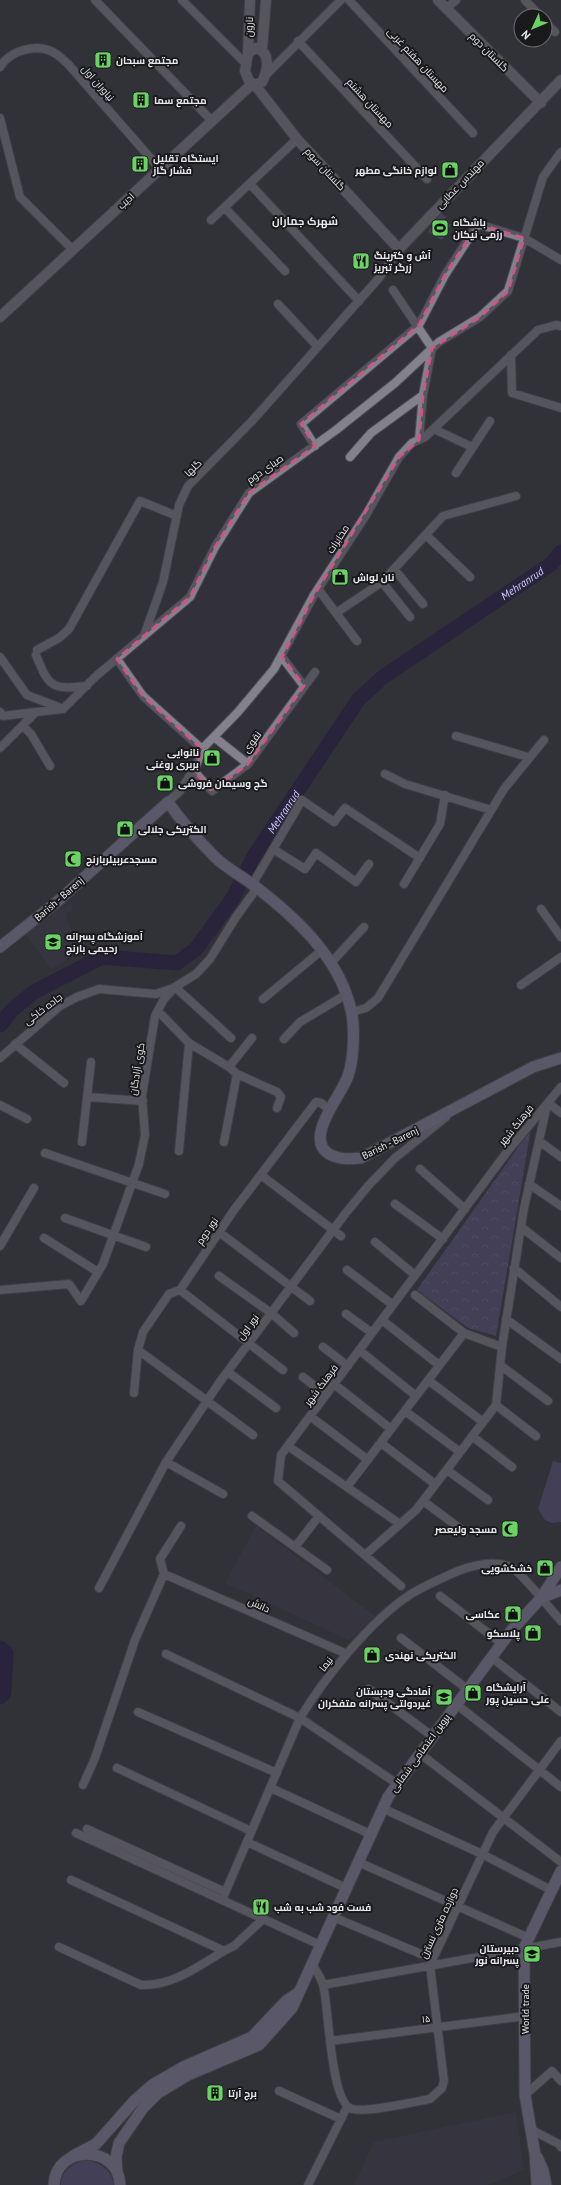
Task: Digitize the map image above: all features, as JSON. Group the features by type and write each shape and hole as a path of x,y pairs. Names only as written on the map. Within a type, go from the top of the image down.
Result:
{"main road":[{"name":"Barish - Barenj","path":"0,947 58,901 168,802 216,858 293,917 321,950 345,987 352,1012 353,1041 348,1076 326,1116 320,1142 325,1151 336,1158 348,1160 362,1158 533,1067 561,1058"},
{"name":"پروین اعتصامی شمالی","path":"120,2185 116,2157 120,2143 143,2108 158,2093 188,2075 259,2045 292,2008 382,1808 396,1783 490,1657 541,1598 561,1568"},
{"name":"پروین اعتصامی شمالی","path":"541,1598 561,1590"},
{"name":"World trade","path":"546,2185 543,2170 536,2154 530,2129 525,2095 526,1943 561,1871"},
{"name":"پروین اعتصامی شمالی","path":"54,2185 58,2170 64,2162 96,2144 135,2100 152,2085 183,2067 252,2036 286,2001 299,1992"},
{"path":"73,2156 83,2153 98,2155 111,2164 117,2172"},
{"name":"World trade","path":"536,2154 537,2185"}],"street":[{"path":"95,0 212,121"},
{"path":"182,0 246,64"},
{"name":"نارون","path":"246,64 248,53 250,0"},
{"name":"نارون","path":"265,76 266,57 262,50 266,0"},
{"path":"265,76 298,41 341,0"},
{"name":"مهستان هفتم غربی","path":"349,0 473,133"},
{"name":"گلستان دوم","path":"438,0 541,103"},
{"path":"446,9 456,0"},
{"path":"525,0 532,8"},
{"name":"مهستان هشتم","path":"298,41 427,179"},
{"name":"نیاوران اول","path":"2,64 23,50 42,48 55,53 68,64 160,169"},
{"path":"248,53 256,48 262,50"},
{"name":"گلستان سوم","path":"246,64 246,77 297,139 399,249"},
{"name":"ادیب","path":"0,317 212,121 254,85 262,82 265,76"},
{"name":"مهندس عطایی","path":"318,347 379,278 399,249 541,103 561,80"},
{"path":"0,118 20,197 73,250"},
{"path":"211,220 297,139"},
{"name":"صبای دوم","path":"63,709 117,659 190,596 215,547 250,493 315,446 395,383 432,348 480,317 508,291 543,177 561,152"},
{"path":"250,184 359,301"},
{"path":"225,208 285,271"},
{"path":"315,446 301,424 419,325 445,275 478,224 524,238 561,260"},
{"path":"393,290 419,325 432,348 423,395 418,440"},
{"path":"278,304 318,347"},
{"name":"مخابرات","path":"168,802 180,791 193,770 202,749 274,669 282,657 318,589 366,515 399,457 412,443 426,437 538,330 556,325 561,326"},
{"name":"گلها","path":"144,637 163,582 179,505 188,486 252,421 318,347"},
{"path":"511,355 512,393 561,408"},
{"path":"350,457 371,433 423,395"},
{"path":"456,473 472,446 490,421"},
{"path":"434,428 472,446"},
{"path":"336,613 382,582 443,516 516,496"},
{"path":"87,686 65,688 52,685 45,678 36,653 59,638 69,629 140,500 177,516"},
{"path":"426,535 470,577"},
{"path":"394,569 422,604"},
{"path":"382,582 410,617"},
{"path":"318,589 357,641"},
{"path":"0,657 27,695 63,709"},
{"path":"282,657 304,686"},
{"path":"117,659 143,696 202,749"},
{"name":"نقوی","path":"193,770 212,791 248,764 315,672"},
{"path":"0,712 3,716 63,709"},
{"path":"0,748 36,712"},
{"path":"23,726 32,734 50,766"},
{"path":"456,736 528,757"},
{"path":"214,737 248,764"},
{"path":"352,1012 366,1008 378,998 504,789 528,757 544,740"},
{"path":"385,774 405,784 491,810"},
{"path":"404,884 440,824 445,795"},
{"name":"کوی آزادگان","path":"0,1290 69,1284 81,1301 98,1272 133,1182 145,1135 143,1102 155,1016 164,999 175,987 196,974 210,959 254,886 273,849 302,800 334,822 345,808 420,858"},
{"path":"273,849 305,869 316,853 356,882 369,864"},
{"path":"541,909 561,937"},
{"path":"330,964 364,927"},
{"path":"263,999 321,950"},
{"path":"521,986 561,957"},
{"path":"175,987 231,1038"},
{"name":"جاده خاکی","path":"0,1058 60,1006 99,989 114,989 156,994 175,987"},
{"path":"284,1039 300,1022 347,994"},
{"path":"158,1011 189,1043 229,1067 237,1074 277,1092 281,1097 277,1108"},
{"path":"229,1067 252,1038"},
{"path":"179,1151 189,1043"},
{"path":"15,1044 64,1084"},
{"path":"82,1142 92,1062"},
{"path":"224,1142 237,1074"},
{"path":"561,1087 548,1103 561,1113"},
{"path":"87,1097 143,1102"},
{"name":"نور دوم","path":"134,1393 138,1350 143,1332 170,1294 180,1290 218,1232 316,1102 321,1103 330,1110"},
{"name":"فرهنگ شهر","path":"496,1405 502,1347 521,1227 529,1184 548,1103"},
{"name":"فرهنگ شهر","path":"401,1586 278,1481 281,1455 465,1208 548,1103"},
{"path":"0,1105 27,1119"},
{"name":"نور اول","path":"99,1588 166,1462 207,1400 290,1287 368,1186 395,1158 454,1110"},
{"path":"539,1141 561,1157"},
{"path":"45,1153 165,1194"},
{"path":"420,1169 465,1208"},
{"path":"261,1175 341,1236"},
{"path":"529,1184 561,1206"},
{"path":"0,1246 34,1188"},
{"path":"394,1204 443,1239"},
{"path":"64,1218 146,1247"},
{"path":"521,1227 561,1258"},
{"path":"218,1232 310,1302"},
{"path":"44,1238 98,1272"},
{"path":"375,1242 415,1275"},
{"path":"514,1268 561,1307"},
{"path":"347,1270 393,1305"},
{"path":"219,1276 271,1313 294,1333"},
{"path":"180,1290 283,1370"},
{"path":"415,1295 464,1333 502,1347"},
{"path":"346,1314 372,1333"},
{"path":"506,1319 561,1359"},
{"path":"382,1320 440,1365"},
{"path":"347,1487 464,1333"},
{"path":"323,1347 348,1366"},
{"path":"138,1350 253,1435"},
{"path":"360,1350 416,1396"},
{"path":"500,1365 548,1401"},
{"path":"228,1372 276,1408"},
{"path":"304,1377 326,1395"},
{"path":"428,1380 483,1422"},
{"path":"334,1384 391,1429"},
{"path":"365,1555 400,1524 422,1501 496,1405 536,1436"},
{"path":"405,1411 460,1452"},
{"path":"310,1416 368,1460"},
{"path":"472,1436 512,1467"},
{"path":"380,1443 435,1484"},
{"path":"288,1446 400,1524"},
{"path":"166,1462 223,1494"},
{"path":"447,1470 488,1500"},
{"path":"422,1501 465,1532"},
{"path":"252,1516 326,1570"},
{"path":"294,1547 319,1516"},
{"path":"83,1785 95,1758 135,1640 164,1574 160,1559 182,1526"},
{"name":"نیما","path":"224,1896 300,1718 314,1696 347,1654 383,1618 411,1594 443,1577 468,1567 494,1563 512,1567 561,1620"},
{"name":"دانش","path":"164,1574 347,1654"},
{"path":"440,1596 501,1643"},
{"path":"401,1638 467,1689"},
{"path":"166,1654 300,1718 396,1783"},
{"path":"490,1657 561,1712"},
{"path":"369,1689 432,1736"},
{"path":"456,1704 561,1787"},
{"path":"138,1712 277,1773"},
{"name":"دوازده متری نسترن","path":"347,2107 353,2110 365,2109 430,2099 438,2093 444,2082 432,1962 482,1854 503,1818 561,1741"},
{"path":"419,1753 561,1862"},
{"path":"117,1768 251,1831"},
{"path":"271,1788 370,1834"},
{"path":"382,1808 482,1854 551,1890"},
{"path":"87,1830 224,1896 262,1920 320,1945"},
{"path":"76,1833 224,1896"},
{"path":"247,1842 346,1888"},
{"path":"358,1862 458,1907 526,1943"},
{"path":"71,1880 224,1951"},
{"path":"333,1917 432,1962"},
{"path":"59,1947 141,1985 152,1985 183,1976 234,1946 262,1920"},
{"path":"323,1985 526,1943 561,1942"},
{"path":"308,2185 347,2107 341,2096 330,2041 323,1985 312,1963"},
{"name":"۱۵","path":"330,2041 525,2016"},
{"path":"525,2095 552,2071 561,2081"},
{"path":"280,2091 341,2119"},
{"path":"530,2129 559,2144 561,2147"}],"highlighted area":[{"path":"478,224 524,238 508,291 480,317 432,348 423,395 419,440 399,457 314,595 282,657 304,686 248,764 212,791 193,770 202,749 143,696 117,659 190,597 215,547 249,493 315,446 301,424 419,325 445,275"}],"shaded area":[{"name":"آموزشگاه پسرانه رحیمی بارنج","path":"71,903 73,910 65,914 79,952 51,969 24,932 58,907 61,909"},
{"path":"256,1526 375,1616 349,1640 225,1583"},
{"path":"516,2112 524,2170 487,2185 354,2185 374,2142"}],"green space":[{"name":"باشگاه رزمی نیکان","path":"441,213 446,217 444,220 451,225 442,240 428,232"},
{"path":"531,1129 496,1336 468,1328 417,1290"},
{"path":"553,1461 561,1463 561,1522 552,1523 545,1520 538,1509"},
{"path":"87,2160 97,2163 105,2168 111,2175 114,2185 61,2185 63,2175 69,2168 77,2163"}],"waterway":[{"name":"Mehranrud","path":"0,1025 12,1010 34,992 102,957 177,963 196,949 233,898 254,856 358,700 383,677 551,564 561,552"},
{"name":"Mehranrud","path":"0,1648 6,1653 4,1693 0,1697"}],"place":[{"name":"مجتمع سبحان","path":"103,60"},
{"name":"مجتمع سما","path":"141,100"},
{"name":"ایستگاه تقلیل فشار گاز","path":"140,164"},
{"name":"لوازم خانگی مطهر","path":"450,170"},
{"name":"باشگاه رزمی نیکان","path":"440,228"},
{"name":"آش و کترینگ زرگر تبریز","path":"361,261"},
{"name":"نان لواش","path":"340,577"},
{"name":"نانوایی بربری روغنی","path":"212,758"},
{"name":"گچ وسیمان فروشی","path":"165,783"},
{"name":"الکتریکی جلالی","path":"125,829"},
{"name":"مسجدعربیلربارنج","path":"73,859"},
{"name":"آموزشگاه پسرانه رحیمی بارنج","path":"53,942"},
{"name":"مسجد ولیعصر","path":"510,1529"},
{"name":"خشکشویی","path":"545,1568"},
{"name":"عکاسی","path":"513,1614"},
{"name":"پلاسکو","path":"533,1633"},
{"name":"الکتریکی نهندی","path":"372,1655"},
{"name":"آرایشگاه علی حسین پور","path":"473,1693"},
{"name":"آمادگی ودبستان غیردولتی پسرانه متفکران","path":"444,1697"},
{"name":"فست فود شب به شب","path":"261,1907"},
{"name":"دبیرستان پسرانه نور","path":"532,1954"},
{"name":"برج آرتا","path":"215,2093"}],"district":[{"name":"شهرک جماران","path":"305,221"}]}
